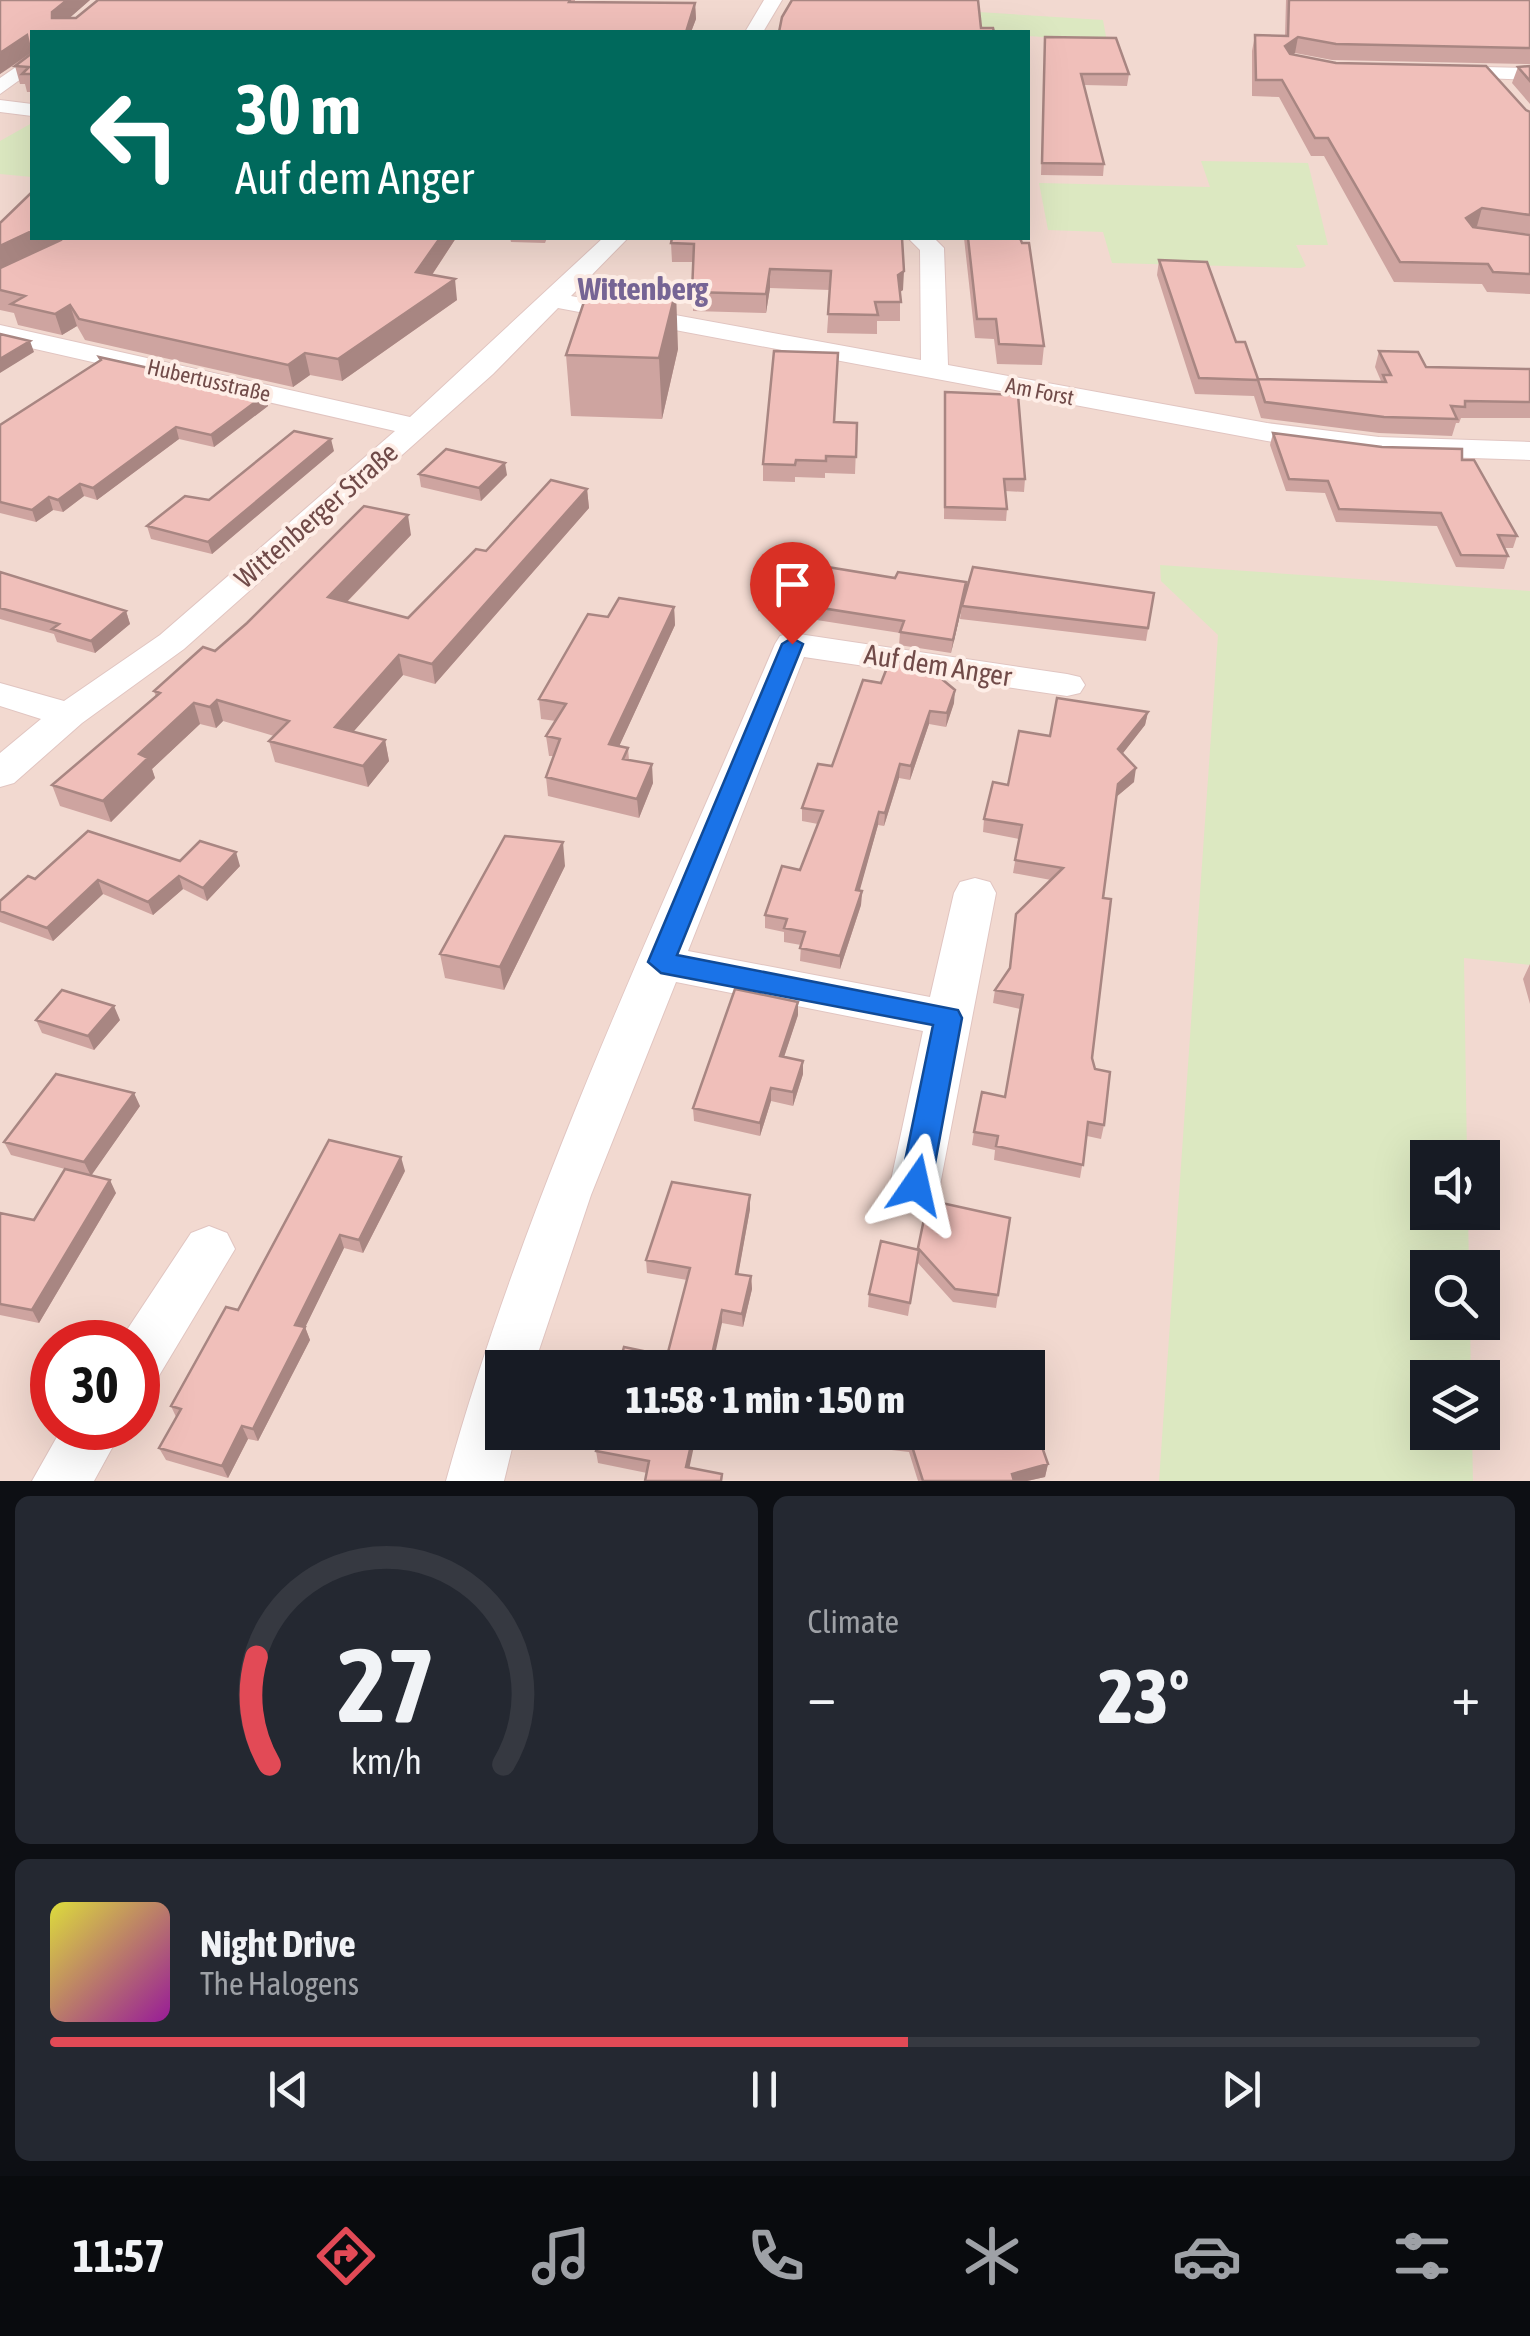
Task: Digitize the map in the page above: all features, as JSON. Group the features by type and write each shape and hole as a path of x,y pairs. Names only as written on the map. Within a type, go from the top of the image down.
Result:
{"street":[{"path":"755,30 773,0"},
{"path":"0,88 30,64"},
{"path":"1430,72 1530,74"},
{"path":"1488,74 1509,97"},
{"path":"0,106 30,110"},
{"name":"Wittenberger Straße","path":"0,774 68,715 172,642 417,427 614,240"},
{"path":"922,240 932,248 935,371"},
{"name":"Am Forst","path":"554,300 1322,440 1530,451"},
{"name":"Hubertusstraße","path":"0,333 417,427"},
{"name":"Auf dem Anger","path":"512,1350 566,1195 792,644 1067,685"},
{"path":"0,694 68,715"},
{"path":"916,1185 975,894"},
{"path":"661,962 948,1018"},
{"path":"160,1327 209,1250"},
{"path":"475,1481 485,1443"},
{"path":"60,1481 80,1450"}],"shaded area":[{"path":"0,0 1530,0 1530,1481 0,1481"}],"green space":[{"path":"914,8 1103,20 1107,42 1030,36 1030,30 973,30"},
{"path":"30,124 30,177 0,174 0,141"},
{"path":"1201,161 1308,163 1328,245 1296,245 1306,266 1301,268 1112,263 1103,232 1048,230 1039,183 1210,187"},
{"path":"1160,565 1530,591 1530,965 1464,958 1467,1140 1410,1140 1410,1230 1468,1230 1469,1250 1410,1250 1410,1340 1470,1340 1471,1360 1410,1360 1410,1450 1472,1450 1473,1481 1159,1481 1218,635 1161,581"}],"building":[{"path":"0,0 67,0 52,12 52,18 76,18 98,0 695,3 687,30 30,30 30,49 27,35 0,53"},
{"path":"792,0 978,0 981,28 994,30 779,30"},
{"path":"1289,0 1530,0 1530,48 1336,44 1298,37 1285,46 1290,54 1336,63 1486,66 1530,112 1530,215 1482,208 1466,218 1473,227 1530,235 1530,274 1493,272 1488,264 1400,262 1328,138 1315,138 1282,80 1256,80 1255,35 1288,36"},
{"path":"1045,37 1116,38 1129,74 1081,74 1104,164 1042,163"},
{"path":"30,55 30,74 22,74 29,67 15,66"},
{"path":"1530,66 1530,81 1518,67"},
{"path":"30,194 30,232 0,246 0,223"},
{"path":"61,240 439,240 416,272 455,279 338,359 305,353 288,365 79,319 70,305 55,314 11,304 25,296 0,290 0,268"},
{"path":"902,240 904,271 898,275 901,302 875,302 878,315 828,314 831,271 770,269 766,294 692,292 694,244 671,243"},
{"path":"968,240 1029,243 1044,346 999,344 996,319 977,319"},
{"path":"1159,260 1207,262 1236,342 1245,342 1258,379 1386,382 1383,375 1391,375 1379,351 1418,352 1426,367 1530,369 1530,402 1465,401 1465,407 1451,406 1457,419 1384,417 1265,402 1258,380 1199,378"},
{"path":"589,287 676,290 659,358 566,355"},
{"path":"0,334 30,341 0,359"},
{"path":"774,351 838,353 834,422 857,423 856,457 826,456 826,461 796,460 795,465 763,464"},
{"path":"99,357 266,394 211,435 176,427 93,488 80,484 58,500 49,497 32,510 0,502 0,425 101,360"},
{"path":"945,392 1018,395 1025,479 1004,479 1007,509 945,507"},
{"path":"294,431 331,439 208,542 147,526 185,496 209,500"},
{"path":"1273,433 1382,447 1462,449 1462,460 1474,460 1517,536 1498,535 1508,556 1461,555 1441,513 1339,509 1328,481 1289,479"},
{"path":"446,449 505,463 479,488 419,474"},
{"path":"551,480 587,489 432,664 399,655 335,727 385,740 363,766 269,741 289,721 217,700 210,707 194,703 139,754 148,758 103,801 52,785 160,693 154,691 203,647 215,651 247,623 364,506 408,515 328,597 408,618 476,549 486,551"},
{"path":"791,561 895,578 898,572 966,582 953,640 900,632 904,621 758,598"},
{"path":"973,567 1154,593 1148,628 962,606"},
{"path":"0,572 126,611 91,641 52,629 59,624 0,608"},
{"path":"619,598 674,607 609,744 628,748 623,759 652,764 637,799 546,777 560,739 546,736 566,704 539,699 588,614 608,617"},
{"path":"890,660 946,669 943,680 955,690 947,713 930,711 911,766 900,764 885,813 879,812 856,890 862,891 840,956 800,948 805,932 784,928 787,919 765,915 782,866 800,870 823,811 802,808 818,764 832,766 863,680 881,683"},
{"path":"1057,698 1148,712 1118,749 1136,768 1118,784 1103,898 1111,899 1092,1058 1095,1069 1110,1072 1104,1125 1088,1122 1083,1165 996,1146 998,1136 974,1132 982,1092 1005,1097 1023,995 995,990 1010,968 1016,914 1063,868 1015,860 1022,825 984,819 993,782 1008,785 1019,731 1050,736"},
{"path":"88,831 180,861 200,841 236,852 203,888 179,876 148,902 98,880 47,928 0,911 0,901 28,876 35,879"},
{"path":"505,836 563,842 500,967 440,954"},
{"path":"735,989 798,1002 780,1056 803,1061 793,1092 771,1088 760,1123 693,1108"},
{"path":"62,990 114,1006 88,1036 36,1020"},
{"path":"56,1074 134,1093 84,1162 4,1142"},
{"path":"329,1140 401,1157 359,1240 340,1235 295,1325 305,1327 253,1429 242,1426 222,1466 160,1448 181,1409 171,1406 226,1307 238,1310"},
{"path":"65,1169 110,1180 32,1310 0,1304 0,1213 34,1220"},
{"path":"672,1182 750,1195 736,1274 751,1276 742,1314 722,1310 713,1350 669,1350 690,1268 646,1260"},
{"path":"928,1200 1010,1218 998,1295 955,1289 918,1248"},
{"path":"881,1241 919,1250 910,1303 869,1294"},
{"path":"690,1450 686,1467 722,1474 721,1481 645,1481 649,1461 596,1451"},
{"path":"913,1450 1043,1450 1048,1464 1012,1474 1014,1481 923,1481"}],"district":[{"name":"Wittenberg","path":"643,288"}],"route":[{"path":"792,644 661,962 948,1018 916,1185"}]}
